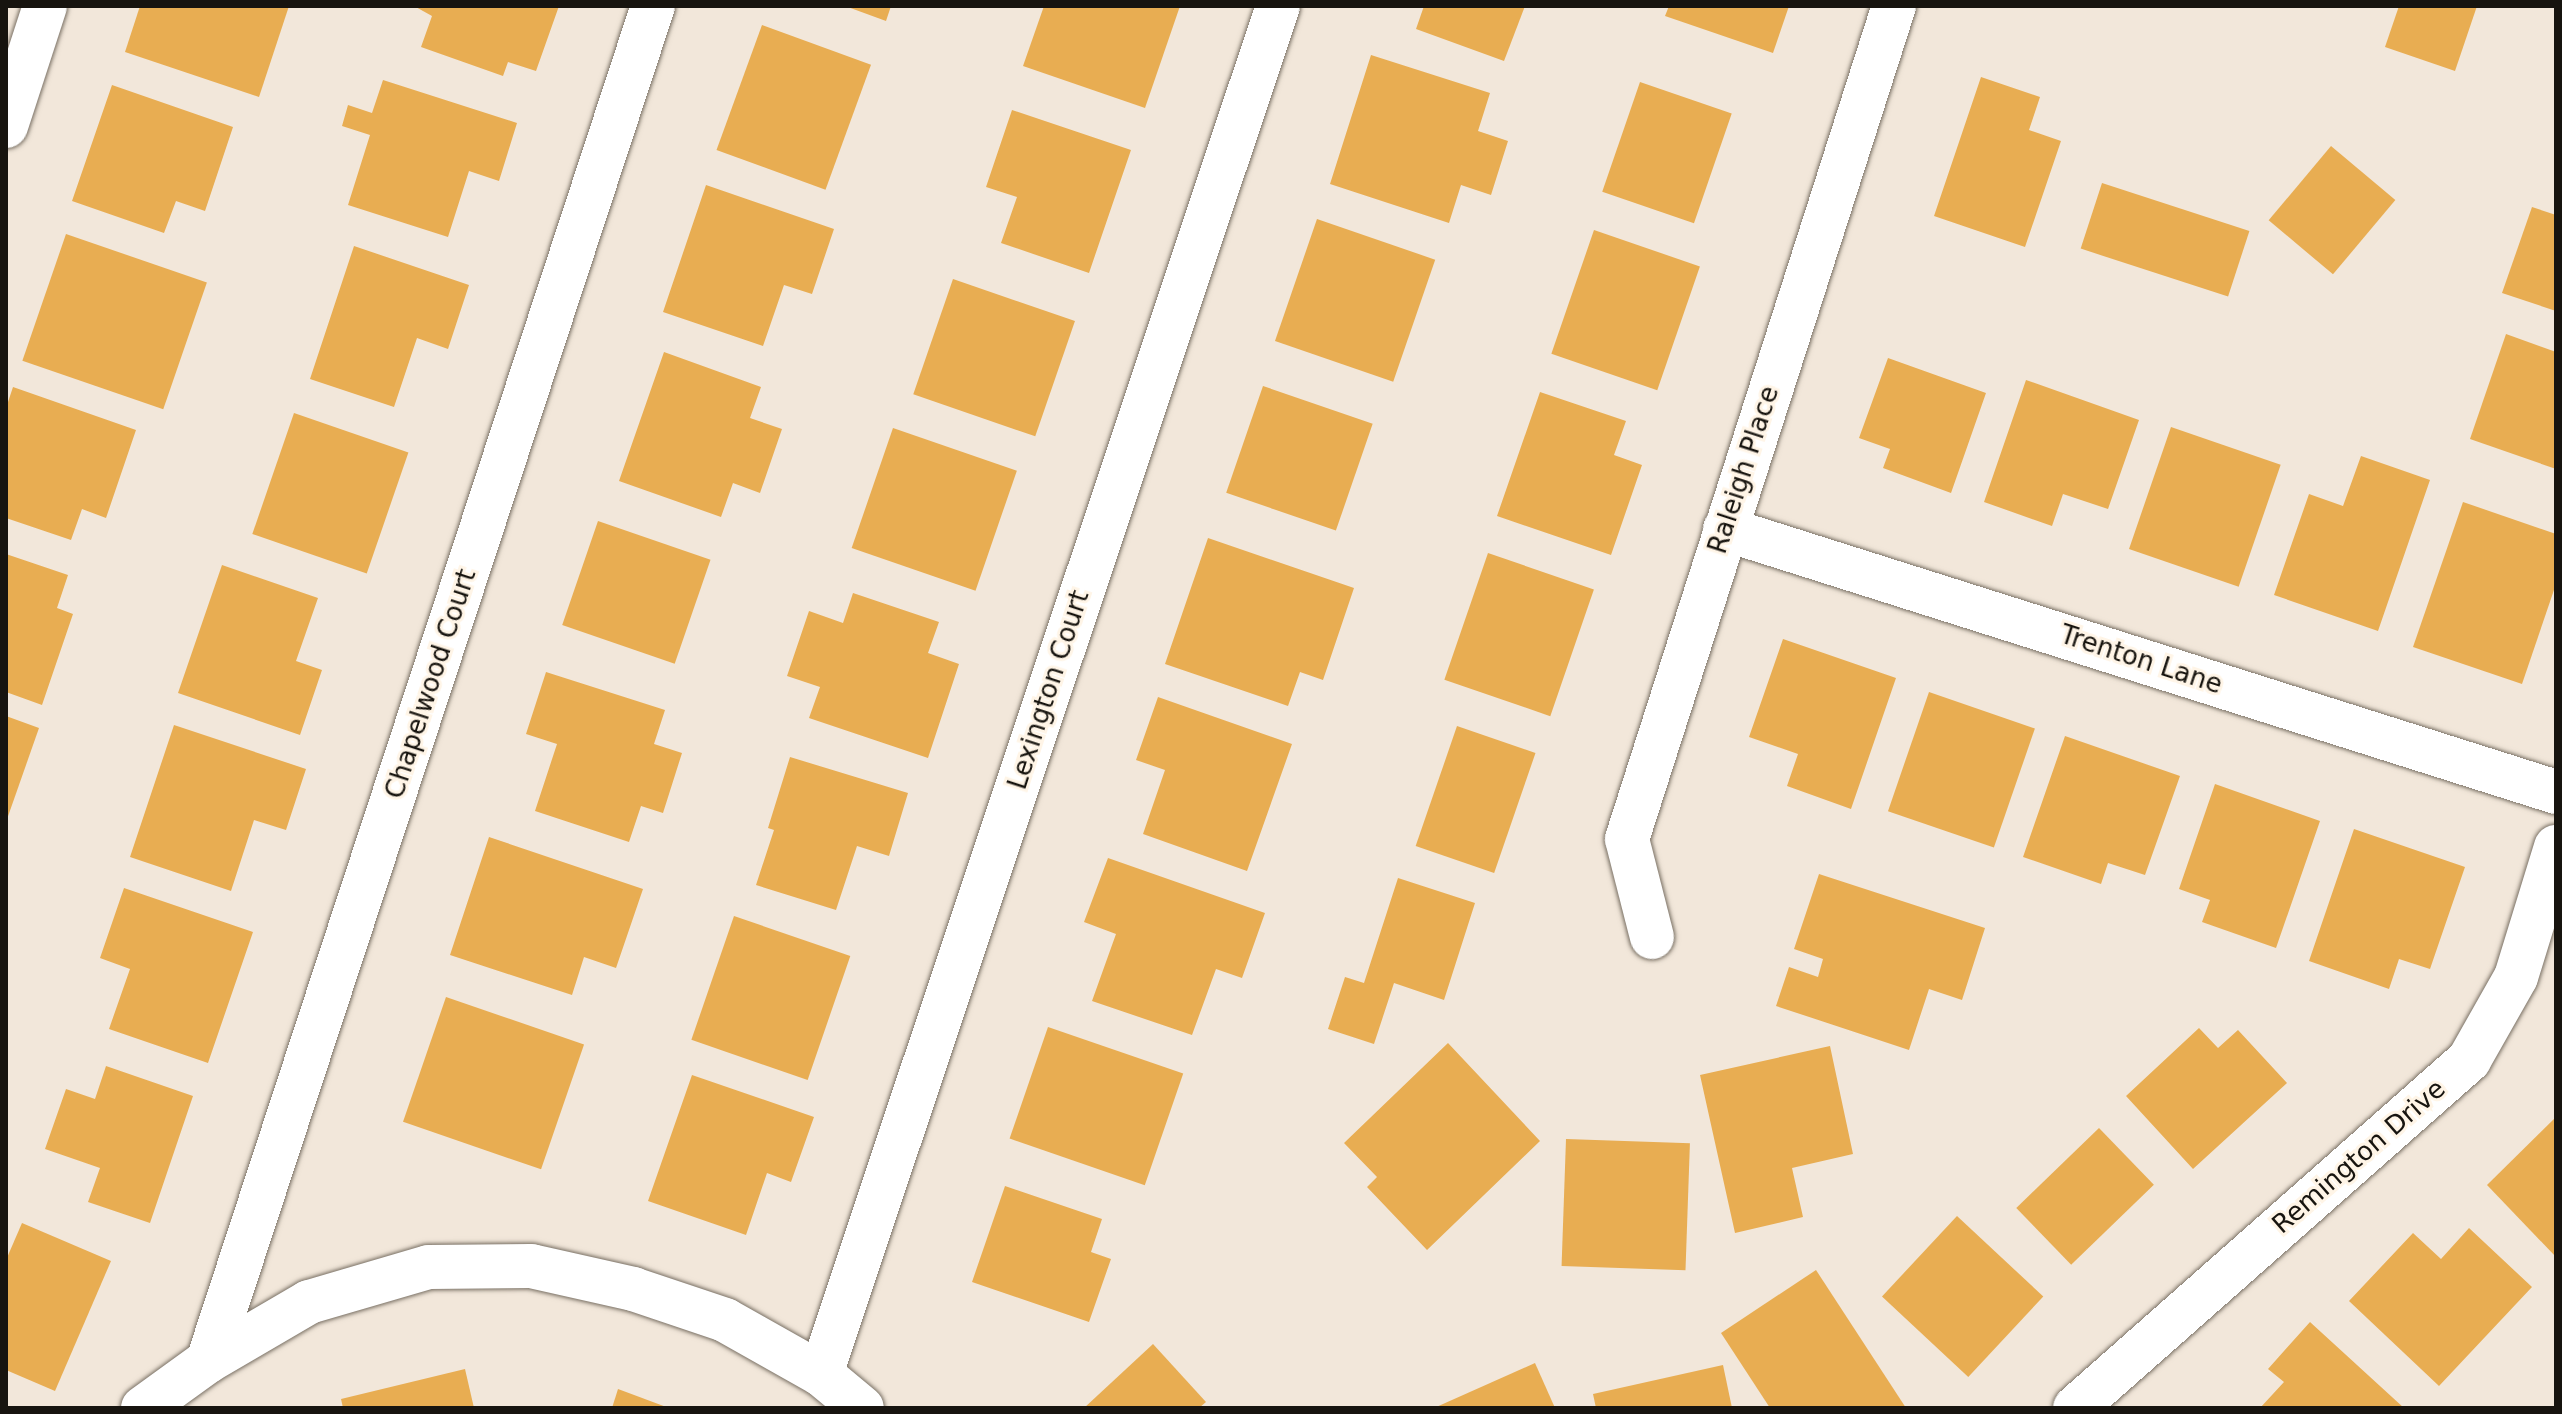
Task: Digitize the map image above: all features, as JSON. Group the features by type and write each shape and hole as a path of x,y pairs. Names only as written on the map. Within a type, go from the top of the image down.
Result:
{"street":[{"path":"6,126 45,6"},
{"name":"Chapelwood Court","path":"208,1361 653,6"},
{"name":"Lexington Court","path":"821,1374 1278,6"},
{"name":"Raleigh Place","path":"1652,937 1627,839 1894,6"},
{"name":"Trenton Lane","path":"1725,529 2556,792"},
{"name":"Remington Drive","path":"2075,1408 2469,1060 2516,977 2556,847"},
{"path":"143,1408 208,1361 309,1302 429,1267 531,1266 633,1289 725,1320 821,1374 862,1408"}],"building":[{"path":"140,6 289,6 259,97 125,52"},
{"path":"414,6 559,6 536,71 508,62 503,76 421,47 432,16"},
{"path":"845,6 891,6 886,21"},
{"path":"1044,6 1180,6 1145,108 1023,66"},
{"path":"1424,6 1525,6 1504,61 1416,29"},
{"path":"1669,6 1789,6 1773,53 1665,16"},
{"path":"2399,6 2477,6 2455,71 2385,47"},
{"path":"762,25 871,65 826,190 717,150"},
{"path":"1371,55 1490,93 1478,131 1508,141 1491,195 1461,185 1449,223 1330,184"},
{"path":"1981,77 2040,97 2029,130 2061,141 2025,247 1934,216"},
{"path":"383,80 517,123 499,181 469,171 448,237 348,205 370,135 342,126 348,105 372,113"},
{"path":"1640,82 1732,114 1694,223 1602,192"},
{"path":"112,85 233,127 205,211 176,201 164,233 72,201"},
{"path":"1012,110 1131,150 1089,273 1001,243 1017,197 986,187"},
{"path":"2331,146 2395,200 2333,274 2269,220"},
{"path":"2102,183 2249,231 2228,297 2081,249"},
{"path":"706,185 834,229 812,294 784,285 763,346 663,312"},
{"path":"2532,207 2556,215 2556,311 2502,293"},
{"path":"1317,219 1435,260 1393,382 1275,341"},
{"path":"1594,230 1700,266 1657,390 1551,354"},
{"path":"66,234 207,283 163,409 22,361"},
{"path":"354,246 469,285 448,349 417,338 394,407 310,379"},
{"path":"953,279 1075,321 1035,436 913,394"},
{"path":"2506,334 2556,352 2556,469 2470,439"},
{"path":"664,352 761,387 750,418 782,429 760,493 733,483 721,517 619,481"},
{"path":"1888,358 1986,393 1951,493 1883,468 1890,449 1859,438"},
{"path":"2026,380 2139,420 2108,509 2063,494 2052,526 1984,502"},
{"path":"1263,386 1373,424 1336,531 1226,493"},
{"path":"13,387 136,430 106,518 82,509 71,540 6,518 6,408"},
{"path":"1540,392 1626,421 1614,455 1642,465 1611,555 1497,516"},
{"path":"294,413 408,452 367,573 252,534"},
{"path":"2171,427 2281,465 2239,587 2129,549"},
{"path":"893,428 1017,471 976,591 852,548"},
{"path":"2361,456 2430,480 2378,631 2274,595 2309,494 2343,506"},
{"path":"2463,502 2556,534 2556,584 2522,684 2413,647"},
{"path":"598,521 711,560 675,664 562,625"},
{"path":"1208,538 1354,588 1323,680 1300,672 1288,706 1165,664"},
{"path":"1488,553 1594,589 1550,716 1444,680"},
{"path":"6,554 68,575 57,608 73,614 42,705 6,692"},
{"path":"222,565 318,598 296,661 322,670 300,735 178,693"},
{"path":"853,593 939,622 928,653 959,664 928,758 809,718 820,687 787,676 809,611 843,623"},
{"path":"1783,639 1896,678 1851,809 1787,786 1798,754 1749,737"},
{"path":"546,672 665,710 654,744 682,753 663,813 641,806 629,842 535,811 557,744 526,734"},
{"path":"1929,692 2035,728 1994,848 1888,811"},
{"path":"1158,697 1292,744 1247,871 1143,834 1165,770 1136,760"},
{"path":"6,716 39,728 6,822"},
{"path":"174,725 306,769 286,830 254,820 231,891 130,857"},
{"path":"1457,726 1535,753 1494,873 1416,846"},
{"path":"2065,736 2180,776 2145,875 2108,863 2101,884 2023,857"},
{"path":"790,757 908,793 889,856 857,846 836,910 756,885 774,830 768,828"},
{"path":"2215,784 2320,821 2276,948 2202,922 2210,900 2179,889"},
{"path":"2354,829 2465,867 2430,969 2399,959 2389,989 2309,961"},
{"path":"489,837 643,889 616,968 584,957 572,995 450,955"},
{"path":"1108,858 1265,913 1242,978 1216,969 1192,1035 1092,1001 1116,934 1084,922"},
{"path":"1819,874 1985,928 1962,1000 1929,989 1909,1050 1776,1006 1789,967 1818,977 1823,959 1794,949"},
{"path":"1398,878 1475,903 1444,1000 1394,983 1374,1044 1328,1029 1345,977 1364,983"},
{"path":"124,888 253,932 208,1063 109,1029 130,969 100,958"},
{"path":"734,916 850,956 808,1080 691,1040"},
{"path":"446,997 584,1045 541,1169 403,1122"},
{"path":"1048,1027 1183,1074 1145,1185 1010,1139"},
{"path":"2199,1028 2218,1048 2238,1030 2287,1083 2193,1169 2126,1096"},
{"path":"1448,1043 1540,1141 1427,1250 1367,1187 1377,1177 1344,1143"},
{"path":"1830,1046 1853,1154 1792,1168 1803,1217 1735,1233 1700,1075"},
{"path":"106,1066 193,1096 150,1223 88,1202 100,1168 45,1149 66,1089 95,1099"},
{"path":"692,1075 814,1117 791,1182 767,1173 746,1235 648,1201"},
{"path":"2556,1117 2556,1257 2487,1185"},
{"path":"2099,1128 2154,1185 2071,1265 2016,1208"},
{"path":"1566,1139 1690,1143 1685,1270 1562,1266"},
{"path":"1005,1186 1102,1219 1091,1252 1111,1259 1089,1322 972,1282"},
{"path":"1957,1216 2043,1296 1968,1377 1882,1296"},
{"path":"22,1223 111,1261 55,1391 6,1370 6,1260"},
{"path":"2469,1228 2532,1287 2439,1386 2349,1301 2413,1233 2441,1259"},
{"path":"1816,1270 1906,1408 1770,1408 1721,1333"},
{"path":"2310,1322 2404,1408 2260,1408 2284,1382 2268,1369"},
{"path":"1153,1344 1206,1402 1199,1408 1084,1408"},
{"path":"1535,1363 1555,1408 1434,1408"},
{"path":"1723,1365 1732,1408 1596,1408 1593,1394"},
{"path":"465,1369 474,1408 343,1408 341,1399"},
{"path":"618,1389 669,1408 612,1408"}]}
